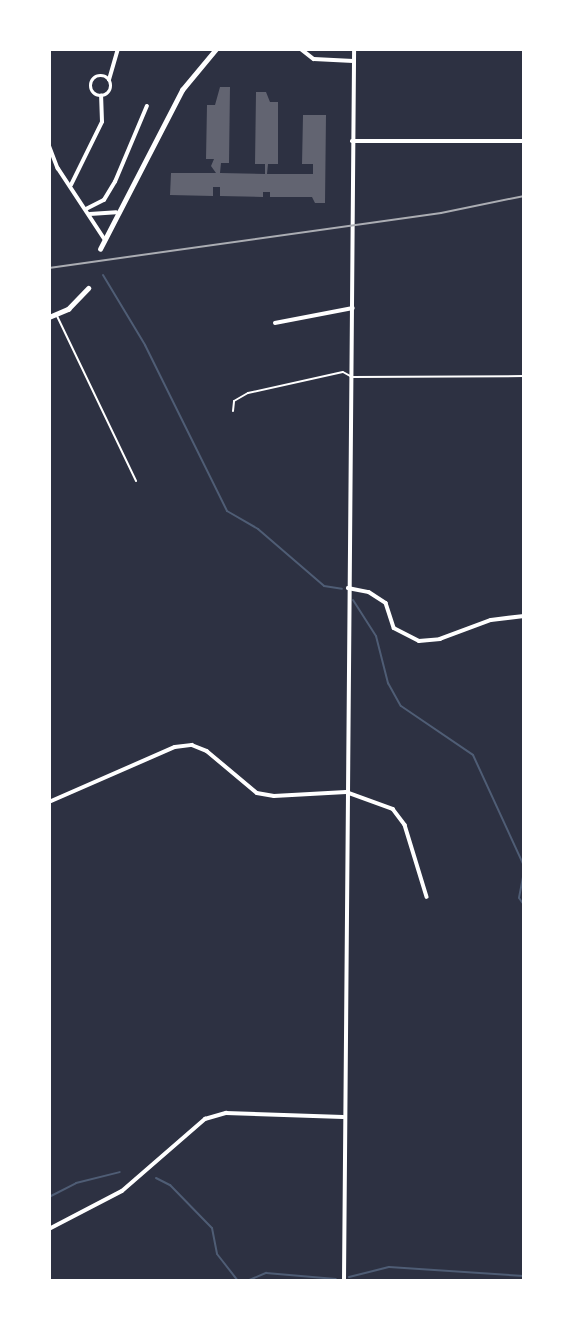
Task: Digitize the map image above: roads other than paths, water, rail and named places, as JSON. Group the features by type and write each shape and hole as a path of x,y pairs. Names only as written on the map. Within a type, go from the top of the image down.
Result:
{"main road":[{"path":"100,249 116,212 182,90 209,52 216,49"},
{"path":"49,317 57,316 88,288"}],"street":[{"path":"101,96 109,92 109,80 118,49"},
{"path":"301,49 314,59 353,61"},
{"path":"344,1281 343,1117 354,49"},
{"path":"101,96 92,92 92,80 99,76 109,80"},
{"path":"71,185 102,122 101,96"},
{"path":"86,209 104,200 147,106"},
{"path":"352,141 524,141"},
{"path":"49,145 58,168 104,238"},
{"path":"90,214 116,212"},
{"path":"275,323 353,308"},
{"path":"348,588 369,592 386,603 394,628 419,641 440,639 491,620 524,616"},
{"path":"49,802 175,747 192,745 207,751 257,793 274,796 346,792 393,809 405,825 427,897"},
{"path":"49,1229 122,1191 205,1119 226,1113 343,1117"}],"lane":[{"path":"57,316 136,481"},
{"path":"233,411 234,401 248,393 343,372 352,377 524,376"}],"waterway":[{"path":"103,275 145,345 227,511 258,529 324,586 342,589"},
{"path":"353,600 376,636 388,683 401,706 473,755 524,866"},
{"path":"524,872 519,898 524,905"},
{"path":"49,1197 76,1183 120,1172"},
{"path":"156,1178 170,1185 212,1228 217,1254 238,1281"},
{"path":"349,1277 389,1267 524,1276"},
{"path":"247,1281 266,1273 336,1279"}],"tram line":[{"path":"49,268 441,213 524,196"}]}
